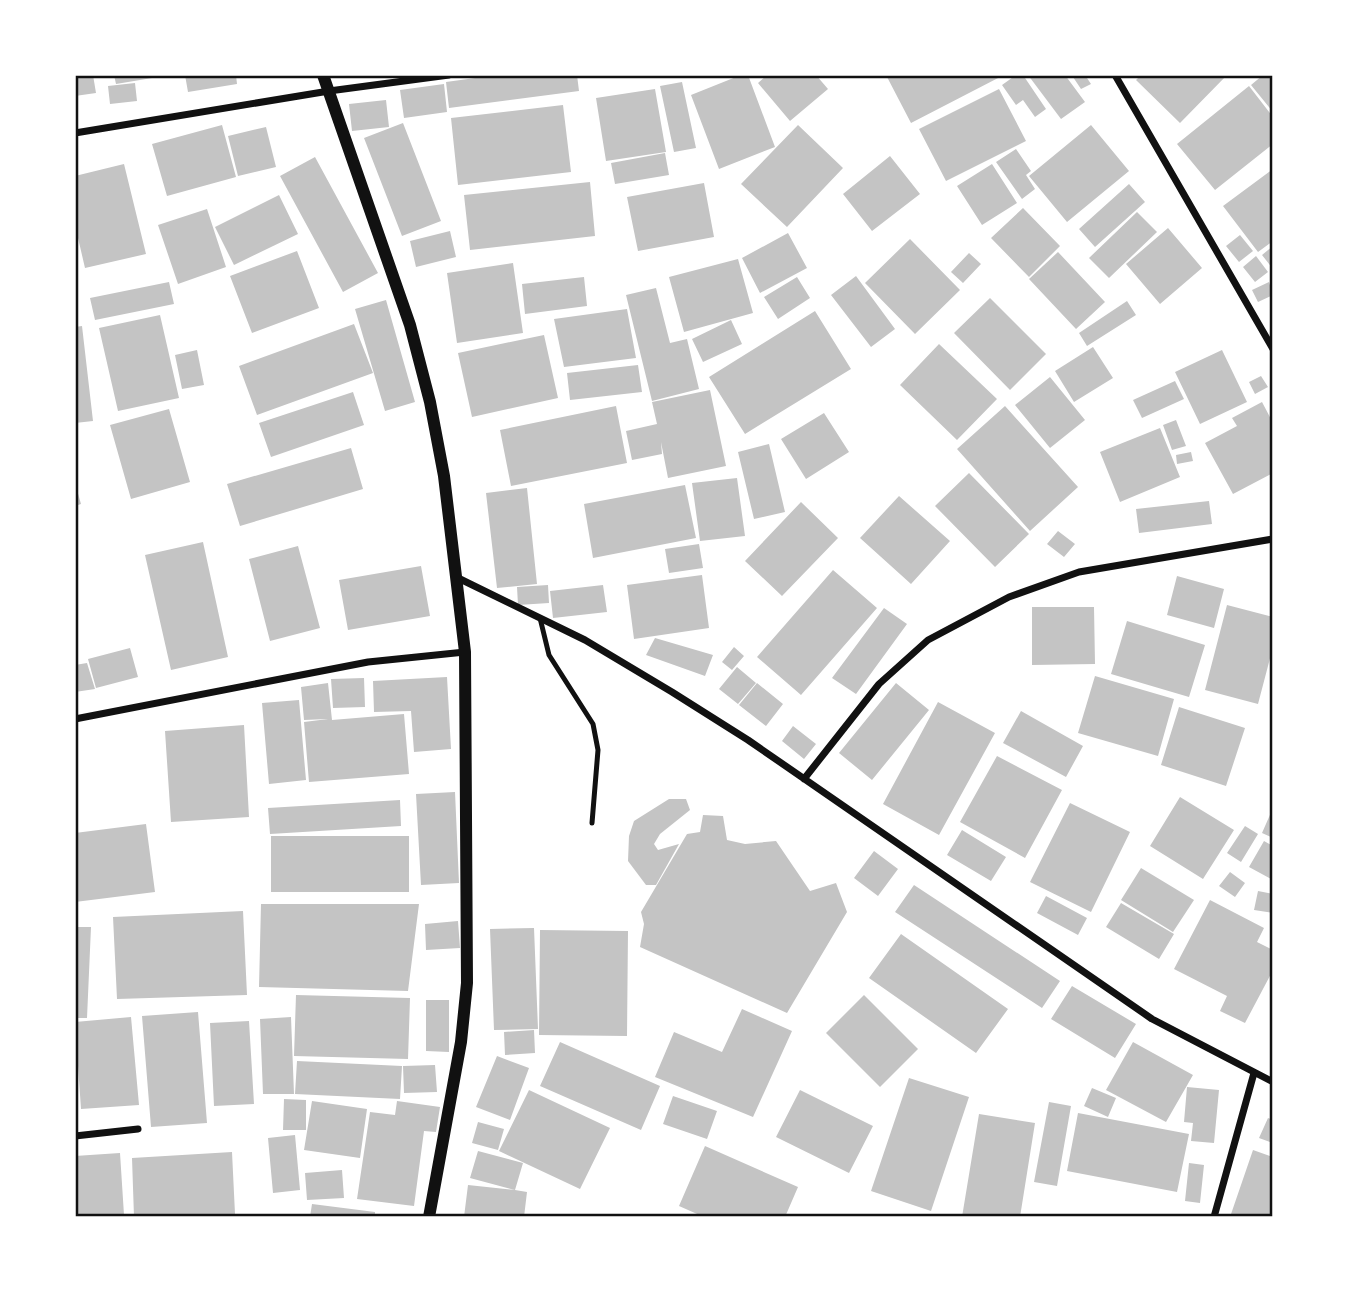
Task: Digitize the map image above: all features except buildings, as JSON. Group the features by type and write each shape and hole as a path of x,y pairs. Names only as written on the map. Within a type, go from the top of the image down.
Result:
{"street":[{"path":"324,75 410,325 427,389 444,476 465,652 467,983 461,1042 429,1217"},
{"path":"75,133 329,91 449,75"},
{"path":"1115,75 1273,349"},
{"path":"804,779 879,684 928,640 1009,597 1079,572 1273,539"},
{"path":"458,578 585,640 672,692 804,779 1152,1019 1273,1082"},
{"path":"75,719 368,662 465,652"},
{"path":"1214,1217 1254,1073"},
{"path":"75,1136 138,1129"}],"lane":[{"path":"540,618 549,655 593,724 598,750 592,823"}]}
